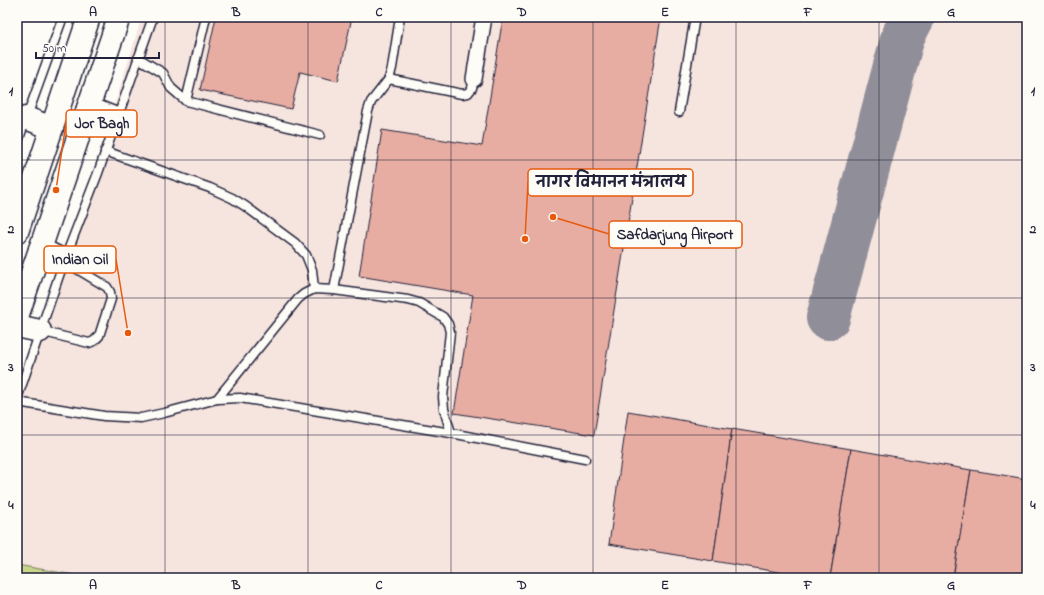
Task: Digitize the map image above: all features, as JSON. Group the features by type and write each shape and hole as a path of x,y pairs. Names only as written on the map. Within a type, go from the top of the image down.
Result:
{"main road":[{"path":"17,232 89,17"},
{"path":"17,318 119,17"},
{"path":"88,108 116,120"},
{"path":"26,118 52,128"},
{"path":"40,249 64,261"},
{"path":"17,326 40,331"}],"street":[{"path":"474,79 484,17"}],"lane":[{"path":"17,144 63,17"},
{"path":"17,399 64,261 153,17"},
{"path":"186,101 206,17"},
{"path":"334,290 368,111 371,102 389,80 400,17"},
{"path":"679,112 695,17"},
{"path":"138,58 163,73 172,88 186,101 320,134"},
{"path":"389,80 462,94 468,93 472,88 474,79"},
{"path":"105,151 210,188 245,206 295,243 306,255 312,270 314,289"},
{"path":"40,331 89,343 94,342 99,336 111,299 110,292 107,287 64,261"},
{"path":"217,399 298,299 304,294 314,289 334,290 408,300 419,303 443,317 448,324 450,332 443,397 444,409 451,433"},
{"path":"17,402 104,416 141,418 217,399 240,398 451,433 585,459"}],"shaded area":[{"path":"142,17 1027,17 1027,578 92,578 17,565 17,417"}],"green space":[{"path":"17,565 92,578 17,578"}],"building":[{"path":"216,17 352,17 338,81 300,72 291,109 200,90"},
{"path":"503,17 661,17 594,435 454,413 473,295 359,276 382,130 482,146"},
{"path":"628,411 732,429 713,561 609,544"},
{"path":"732,429 851,449 830,578 814,578 713,561"},
{"path":"851,449 971,470 953,578 830,578"},
{"path":"971,470 1027,479 1027,578 953,578"}],"taxiway":[{"path":"828,318 903,36 913,17"}],"place":[{"name":"Jor Bagh","path":"56,190"},
{"name":"Safdarjung Airport","path":"553,217"},
{"name":"नागर विमानन मंत्रालय","path":"525,239"},
{"name":"Indian Oil","path":"128,333"}]}
